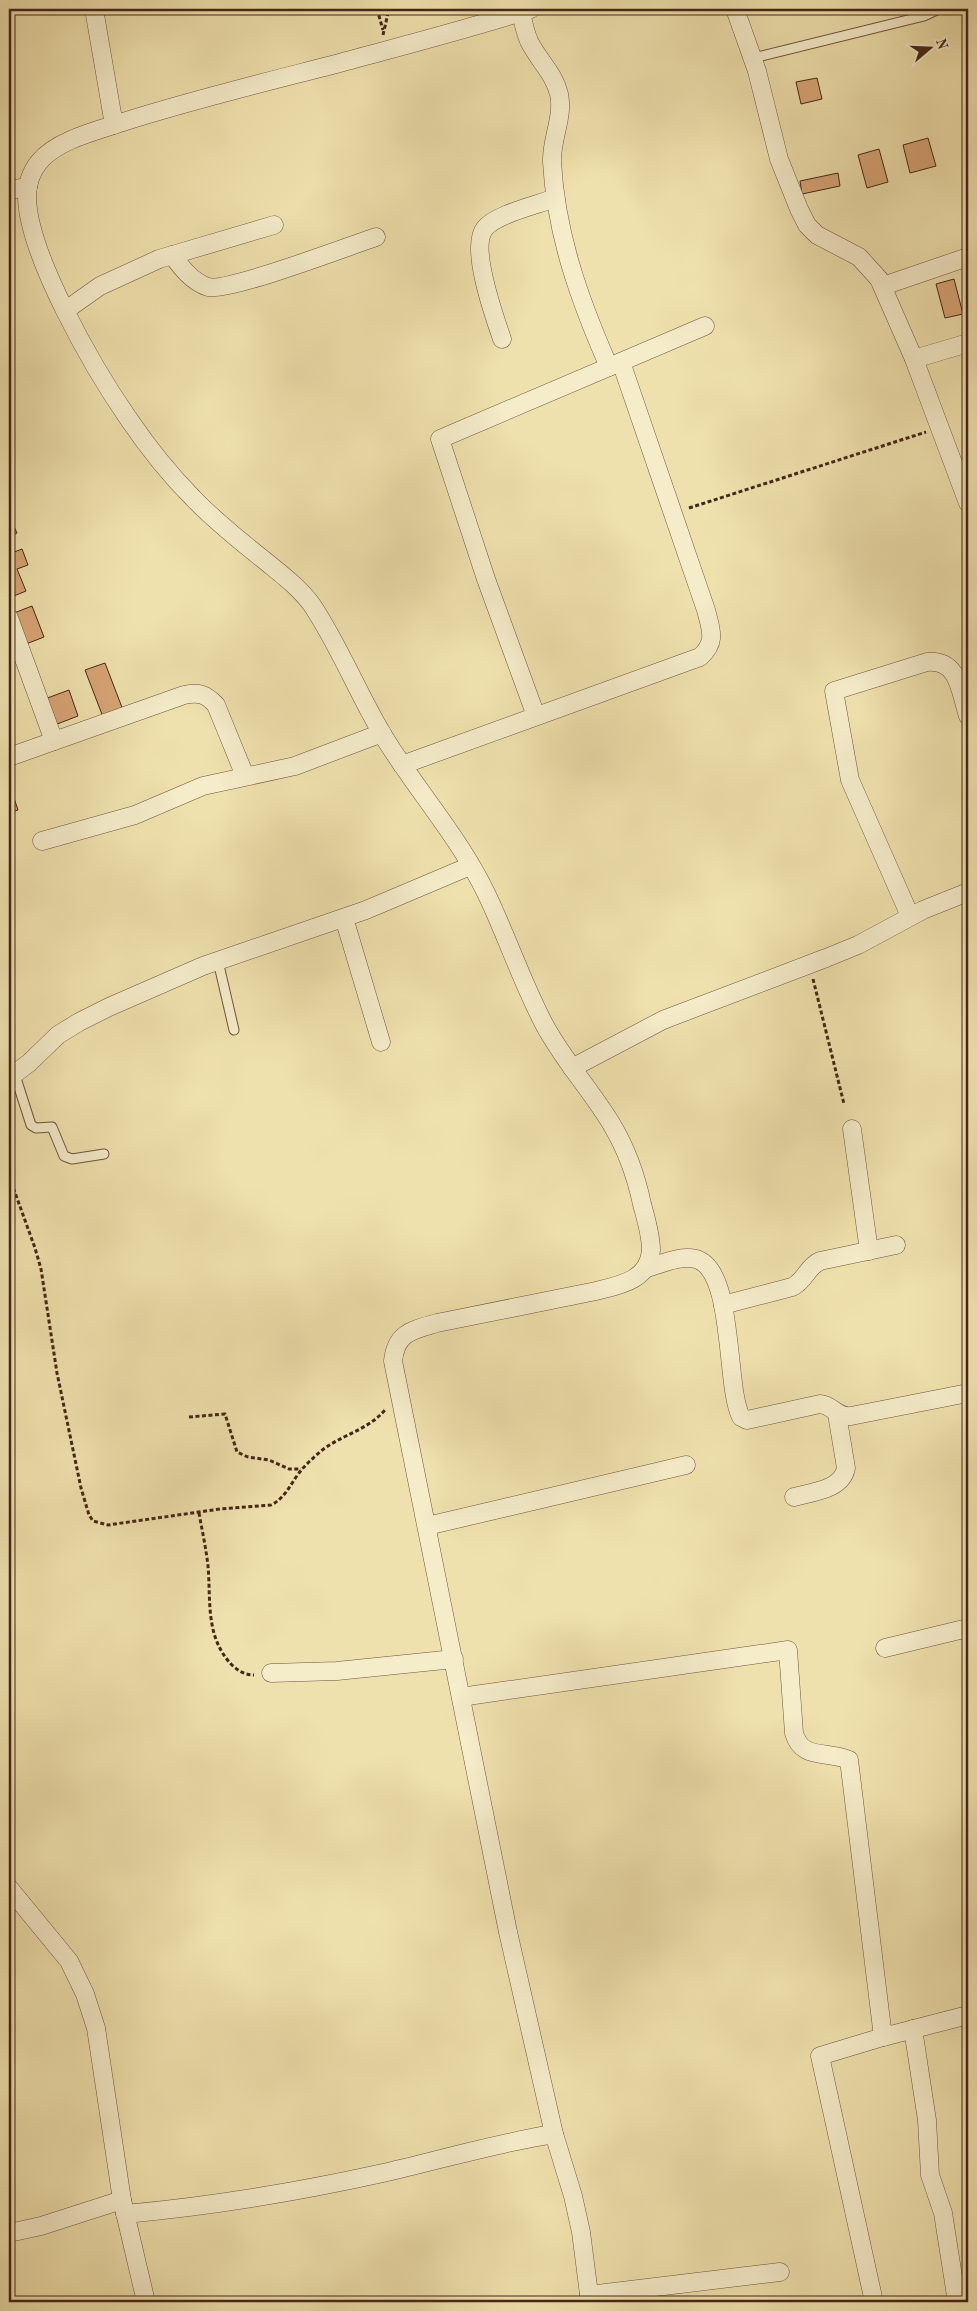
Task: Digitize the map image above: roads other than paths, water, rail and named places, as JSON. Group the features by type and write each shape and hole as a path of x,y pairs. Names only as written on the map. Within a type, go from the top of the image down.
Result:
{"street":[{"path":"94,9 114,125"},
{"path":"735,9 753,58 779,159 807,225 816,235 859,257 883,286 914,359 968,503"},
{"path":"402,765 700,657 709,649 712,639 708,618 674,512 615,364 578,293 564,242 555,198 552,161 553,139 560,110 559,95 550,71 530,43 526,10 380,52 165,109 114,125 53,150 40,160 32,173 28,187 27,202 30,222 38,245 66,310 105,382 154,452 193,498 240,541 292,582 310,603 382,733 402,765 461,849 485,891 529,994 558,1050 614,1129 630,1159 650,1236 651,1254 647,1268 637,1278 621,1285 437,1323 413,1330 402,1337 394,1348 393,1361 508,1932 554,2134 573,2196 581,2232 589,2298 780,2272"},
{"path":"9,190 28,187"},
{"path":"502,339 485,280 480,240 484,229 495,220 555,198"},
{"path":"66,310 100,286 122,275 172,255 274,225"},
{"path":"172,255 181,267 200,284 210,288 221,287 267,274 376,237"},
{"path":"883,286 968,257"},
{"path":"536,716 486,579 440,439 705,326"},
{"path":"914,359 968,343"},
{"path":"9,618 54,741"},
{"path":"910,916 850,780 834,691 927,662 939,661 948,665 955,674 968,716"},
{"path":"9,757 157,704 197,692 208,696 216,706 245,776"},
{"path":"42,841 135,815 203,786 295,766 382,733"},
{"path":"12,1076 58,1035 78,1022 218,961 344,918 470,866"},
{"path":"572,1068 663,1020 858,944 937,903 968,892"},
{"path":"344,918 382,1042"},
{"path":"852,1129 869,1251"},
{"path":"723,1304 792,1287 800,1283 812,1264 820,1261 896,1245"},
{"path":"647,1268 687,1258 697,1260 708,1266 715,1278 723,1304 730,1343 735,1400 741,1417 747,1420 820,1404 827,1404 841,1416 851,1416 968,1393"},
{"path":"794,1497 834,1485 845,1476 846,1468 837,1414"},
{"path":"427,1526 686,1466"},
{"path":"885,1648 968,1628"},
{"path":"461,1697 788,1650 794,1733 797,1743 802,1749 810,1752 838,1755 849,1760 883,2037"},
{"path":"271,1673 337,1671 454,1659"},
{"path":"9,1888 69,1962 84,1994 96,2028 123,2207 146,2302"},
{"path":"874,2302 820,2056 968,2015"},
{"path":"913,2029 927,2120 930,2175 943,2213 957,2302"},
{"path":"9,2233 123,2207 190,2208 278,2196 495,2144 554,2134"}],"lane":[{"path":"753,58 924,16 939,9"},
{"path":"218,961 234,1030"},
{"path":"12,1076 31,1125 36,1128 52,1127 64,1156 72,1159 104,1154"}]}
